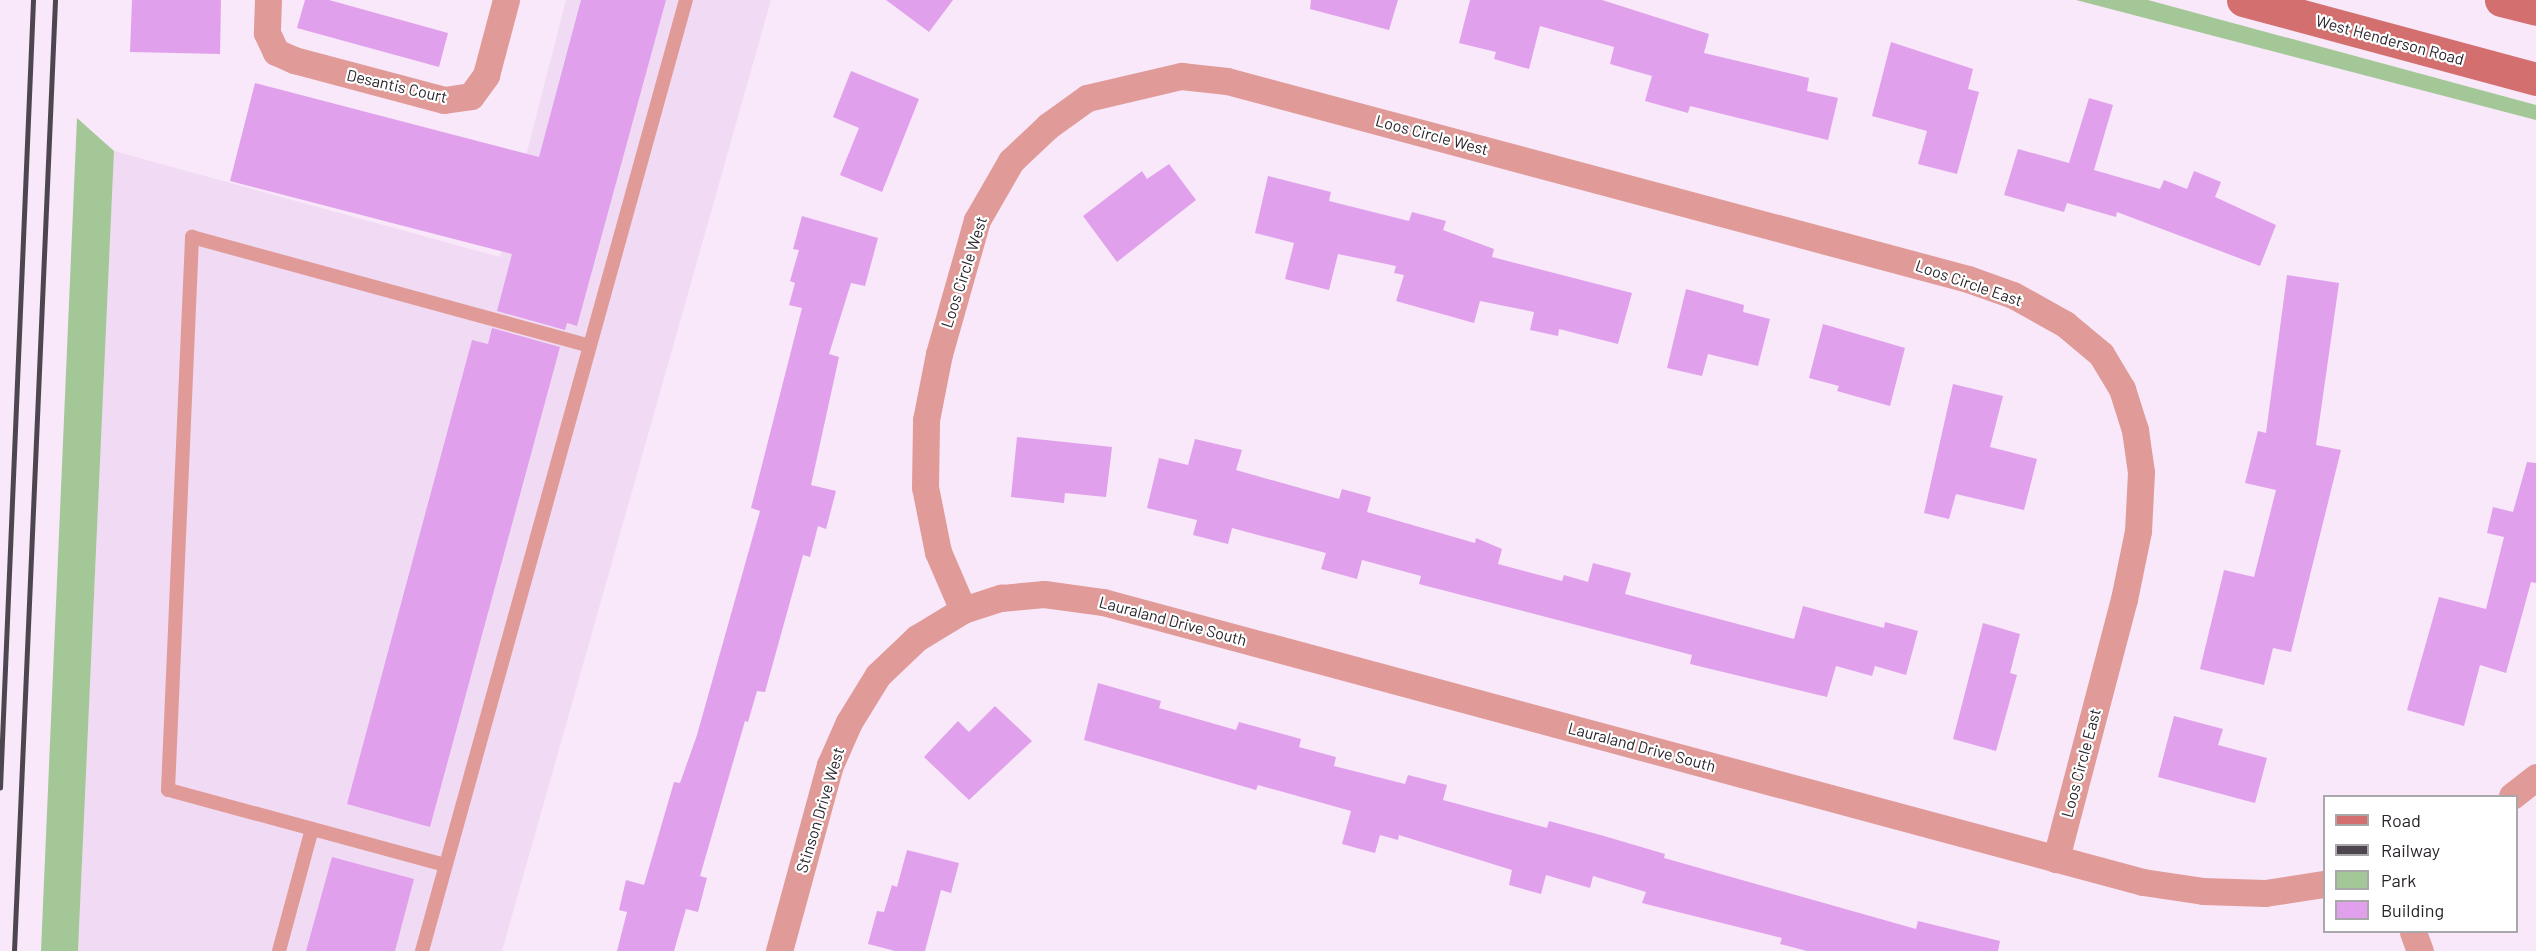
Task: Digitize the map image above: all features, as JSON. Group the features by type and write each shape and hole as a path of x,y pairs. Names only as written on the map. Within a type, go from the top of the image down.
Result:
{"main road":[{"name":"West Henderson Road","path":"2243,0 2536,80"},
{"path":"2501,0 2536,9"}],"street":[{"name":"Desantis Court","path":"268,0 267,33 276,52 294,60 444,100 471,96 486,75 506,0"},
{"name":"Loos Circle West","path":"963,610 938,552 925,488 926,420 939,354 977,220 1011,161 1048,126 1087,98 1181,76 1227,81 1526,160"},
{"name":"Loos Circle East","path":"1526,160 1968,279 2013,295 2065,324 2101,354 2122,389 2135,430 2141,472 2138,531 2124,599 2056,859"},
{"name":"Lauraland Drive South","path":"963,610 1001,597 1044,594 1103,602 2143,882 2203,891 2265,893 2323,884"},
{"name":"Stinson Drive West","path":"779,951 830,765 849,722 878,675 917,638 963,610"},
{"path":"2513,795 2536,777"},
{"path":"2413,933 2420,951"}],"lane":[{"path":"422,951 587,345 686,0"},
{"path":"445,865 168,790 192,237 587,345"},
{"path":"279,951 312,829"}],"shaded area":[{"path":"566,0 771,0 502,951 78,951 114,151 500,257"}],"green space":[{"path":"2076,0 2148,0 2536,105 2536,120"},
{"path":"77,118 114,151 78,951 41,951"}],"building":[{"path":"132,0 221,0 220,54 130,52"},
{"path":"305,0 329,0 448,33 439,67 297,28"},
{"path":"581,0 666,0 577,326 567,323 565,330 497,311 512,254 230,181 255,83 539,157"},
{"path":"886,0 953,0 929,32"},
{"path":"1311,0 1398,0 1389,30 1310,9"},
{"path":"1470,0 1602,0 1709,34 1704,53 1809,78 1807,91 1838,98 1828,140 1690,106 1688,113 1645,101 1652,76 1610,64 1614,47 1540,26 1529,69 1494,59 1496,52 1459,43"},
{"path":"1891,42 1973,69 1968,89 1979,92 1957,174 1918,164 1927,131 1872,116"},
{"path":"851,71 919,99 882,192 840,175 859,128 833,117"},
{"path":"2089,98 2113,105 2094,170 2160,189 2164,180 2187,189 2194,171 2221,182 2215,197 2276,225 2260,266 2117,212 2116,217 2067,203 2064,212 2004,195 2018,149 2069,163"},
{"path":"1169,164 1196,200 1117,262 1083,216 1142,171 1147,179"},
{"path":"1268,176 1331,192 1329,201 1409,221 1412,212 1446,221 1443,230 1494,249 1492,257 1632,293 1618,344 1559,329 1558,336 1530,330 1534,312 1480,301 1474,323 1396,301 1404,275 1394,273 1396,266 1338,254 1329,290 1285,279 1294,243 1255,233"},
{"path":"802,216 878,238 865,286 851,283 829,354 839,357 811,485 836,491 826,529 818,526 810,557 803,555 765,692 757,691 748,722 745,721 700,876 707,878 698,912 686,909 674,951 617,951 627,912 619,910 626,880 644,885 674,782 680,783 697,735 760,511 751,508 802,308 789,305 795,283 790,281 799,250 793,249"},
{"path":"2287,275 2339,283 2316,445 2341,450 2291,652 2273,648 2264,685 2200,669 2224,570 2254,577 2276,490 2245,483 2258,431 2266,433"},
{"path":"1686,289 1744,305 1743,312 1770,319 1758,366 1708,354 1702,376 1667,368"},
{"path":"1823,324 1905,348 1890,406 1837,391 1839,386 1809,378"},
{"path":"492,328 560,347 430,827 347,804 472,340 488,344"},
{"path":"1953,384 2003,396 1990,447 2037,459 2024,510 1956,494 1949,519 1924,513"},
{"path":"1017,437 1112,447 1106,497 1065,493 1064,503 1011,497"},
{"path":"1195,439 1242,450 1236,470 1339,499 1342,489 1371,497 1367,512 1475,543 1476,538 1502,549 1498,564 1562,581 1564,575 1588,582 1593,563 1631,573 1625,594 1794,639 1803,606 1884,628 1885,622 1918,631 1906,675 1875,666 1872,676 1836,666 1827,697 1690,664 1692,655 1419,584 1421,576 1362,560 1357,579 1321,569 1326,553 1232,528 1228,544 1193,535 1197,520 1147,508 1159,458 1188,465"},
{"path":"2527,462 2536,463 2536,583 2531,582 2506,673 2480,665 2464,726 2407,710 2439,597 2486,609 2504,537 2487,533 2493,507 2513,512"},
{"path":"1983,623 2020,634 2010,673 2017,675 1996,751 1953,739"},
{"path":"1098,683 1161,701 1159,708 1236,730 1239,722 1301,739 1299,747 1336,757 1334,766 1405,784 1408,775 1447,785 1443,800 1547,828 1549,821 1604,836 1665,854 1664,858 1916,929 1918,921 2000,941 1998,951 1807,951 1780,944 1782,938 1642,903 1646,892 1593,876 1590,888 1546,875 1541,894 1509,885 1512,870 1399,835 1398,840 1380,835 1375,853 1342,844 1351,811 1258,785 1256,790 1084,740"},
{"path":"995,706 1032,741 969,800 924,757 958,721 969,732"},
{"path":"2174,716 2223,729 2218,745 2267,758 2255,803 2158,777"},
{"path":"907,850 959,863 951,893 941,890 925,951 895,951 868,944 877,911 884,912 892,885 897,887"},
{"path":"332,857 414,879 395,951 306,951"}],"railway":[{"path":"0,788 33,0"},
{"path":"14,951 55,0"}]}
